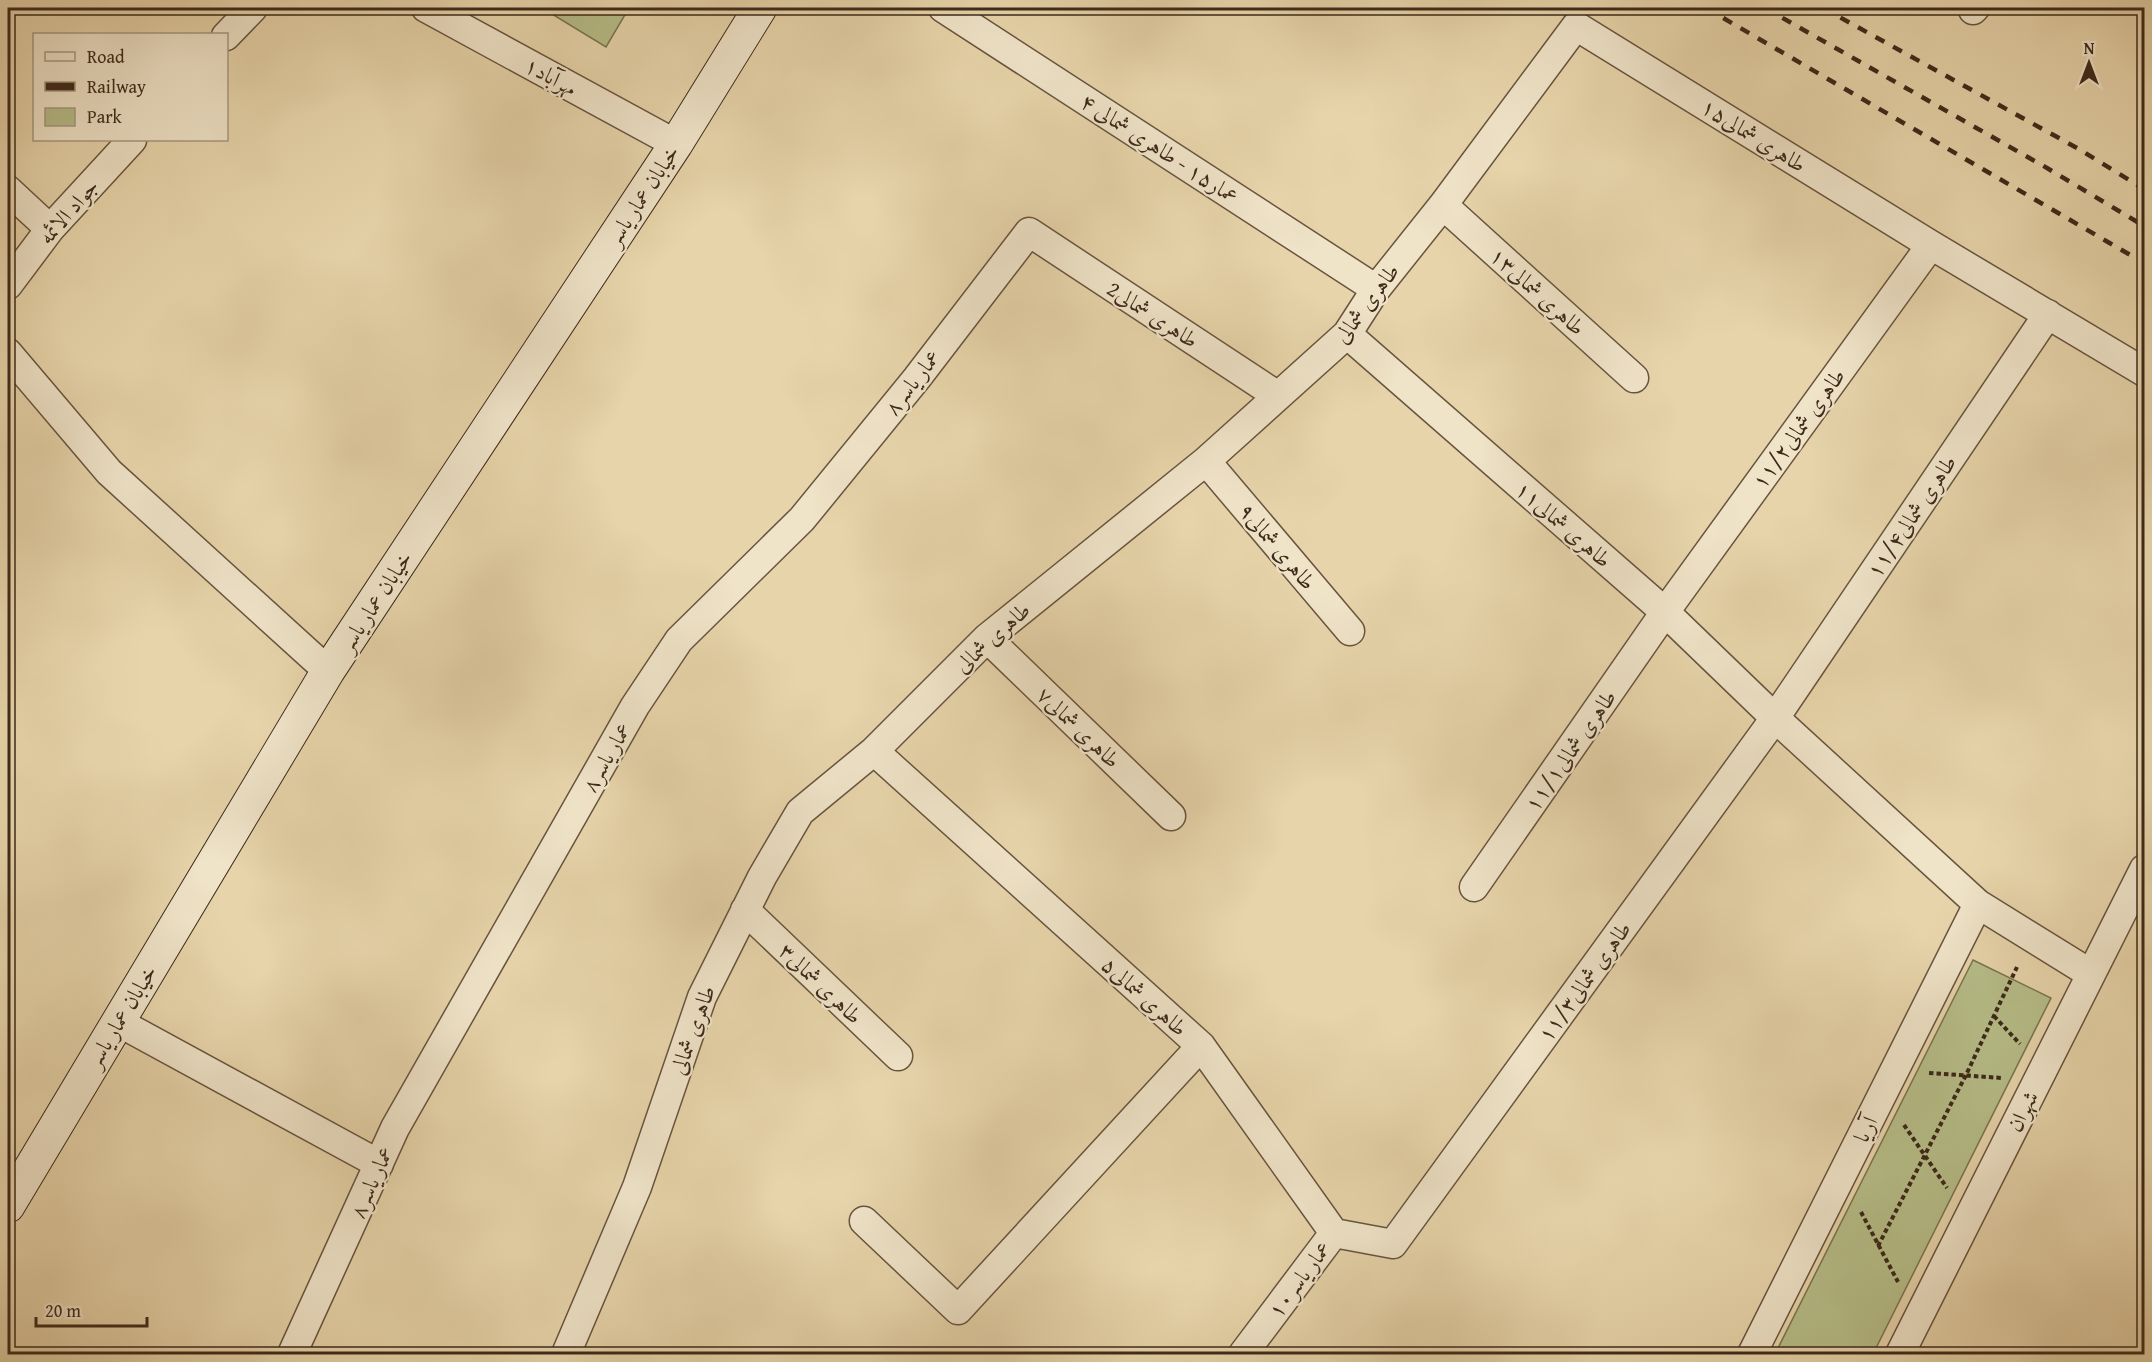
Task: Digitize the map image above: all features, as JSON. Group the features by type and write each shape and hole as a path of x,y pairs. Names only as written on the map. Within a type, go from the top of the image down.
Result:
{"street":[{"path":"228,34 253,8"},
{"name":"مهرآباد۱","path":"426,8 676,144"},
{"name":"خیابان عمار یاسر","path":"8,1206 328,671 676,144 760,8"},
{"name":"عمار۱۵ - طاهری شمالی ۴","path":"943,8 1376,289"},
{"name":"طاهری شمالی","path":"574,1351 637,1187 702,997 762,877 800,812 874,751 987,638 1206,461 1347,334 1376,289 1443,205 1576,26"},
{"name":"طاهری شمالی۱۵","path":"1576,26 1931,245 2145,372"},
{"name":"جواد الائمه","path":"8,285 50,229 131,141"},
{"path":"8,190 50,229"},
{"name":"طاهری شمالی۱۳","path":"1443,205 1634,378"},
{"name":"طاهری شمالی2","path":"1029,232 1278,396"},
{"name":"عمار یاسر۸","path":"292,1354 395,1128 630,716 679,640 802,519 917,378 1029,232"},
{"name":"طاهری شمالی۱۱/۲","path":"1665,612 1931,245"},
{"name":"طاهری شمالی۱۱/۴","path":"1775,718 2048,314"},
{"name":"طاهری شمالی۱۱","path":"1347,334 1665,612 1775,718 1978,904 2091,974"},
{"path":"8,353 109,472 328,671"},
{"name":"طاهری شمالی۹","path":"1206,461 1350,631"},
{"name":"طاهری شمالی۱۱/۱","path":"1474,887 1665,612"},
{"name":"طاهری شمالی۷","path":"987,638 1171,816"},
{"name":"طاهری شمالی۱۱/۳","path":"1334,1233 1393,1244 1775,718"},
{"name":"طاهری شمالی۵","path":"874,751 1201,1046 1334,1233"},
{"name":"شهران","path":"1900,1354 2145,868"},
{"name":"آریا","path":"1752,1354 1978,904"},
{"name":"طاهری شمالی۳","path":"745,910 898,1056"},
{"path":"118,1022 379,1164"},
{"path":"864,1221 958,1310 1201,1046"},
{"name":"عمار یاسر۱۰","path":"1243,1354 1334,1233"}],"path":[{"path":"1878,1246 1966,1075 2031,938"},
{"path":"1968,1218 1924,1154 1889,1083 1966,1075 2038,1080"},
{"path":"1842,1176 1917,1319"}],"green space":[{"path":"542,8 629,8 606,47"},
{"path":"1973,960 2051,998 1873,1354 1775,1354"}],"railway":[{"path":"1706,8 2144,263"},
{"path":"1765,8 2047,168 2144,226"},
{"path":"1823,8 2077,148 2144,189"}]}
